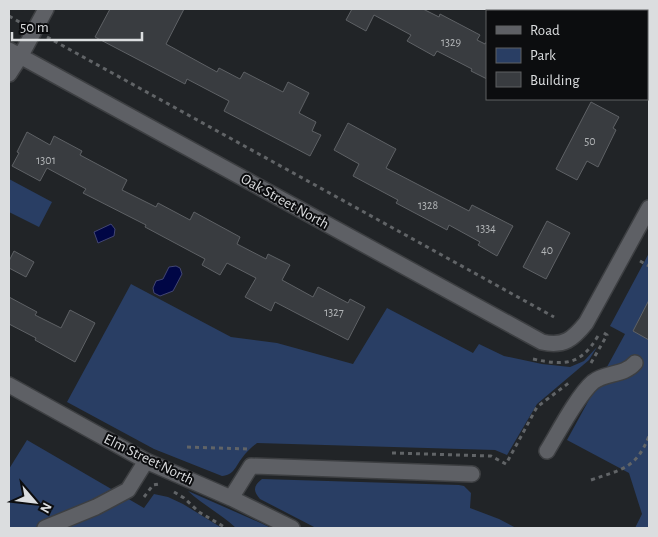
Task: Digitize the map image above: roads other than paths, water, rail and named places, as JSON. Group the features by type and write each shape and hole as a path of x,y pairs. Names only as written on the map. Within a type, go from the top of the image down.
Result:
{"street":[{"path":"9,74 14,53 34,30 46,9"},
{"name":"Oak Street North","path":"14,53 542,342 563,343 576,335 586,323 649,208"},
{"path":"547,451 572,410 594,381 622,372 631,368 635,363"},
{"name":"Elm Street North","path":"9,385 146,461 231,498 292,528"},
{"path":"45,528 96,507 128,490 146,461"},
{"path":"231,498 251,466 472,474"}]}
